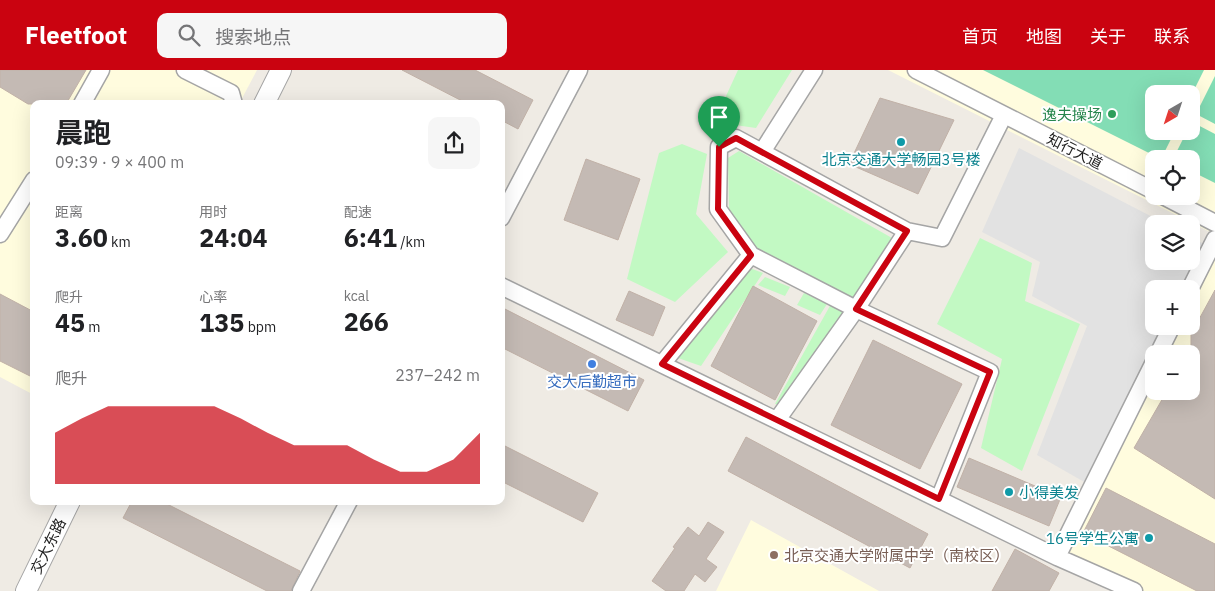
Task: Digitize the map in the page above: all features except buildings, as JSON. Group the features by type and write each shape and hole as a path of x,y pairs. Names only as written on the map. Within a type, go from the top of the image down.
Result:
{"street":[{"path":"84,100 101,70"},
{"path":"185,70 231,93 233,100"},
{"path":"266,100 281,70"},
{"path":"505,210 579,70"},
{"path":"762,152 814,70"},
{"name":"知行大道","path":"916,70 1145,186"},
{"path":"939,499 990,372 856,309 751,255 718,209 719,147 736,138 907,231 942,238 1004,115"},
{"path":"0,234 30,186"},
{"path":"1181,205 1215,223"},
{"path":"777,420 856,309 907,231"},
{"path":"1194,280 1215,239"},
{"path":"662,364 751,255"},
{"path":"505,288 1057,557 1134,591"},
{"path":"1057,557 1145,380"},
{"name":"交大东路","path":"26,591 68,505"},
{"path":"301,591 347,505"}],"shaded area":[{"path":"0,70 257,70 241,100 30,100 30,393 0,377"},
{"path":"888,70 1215,70 1215,591 1128,591 1057,557 1145,371 1145,400 1200,400 1200,345 1157,345 1162,335 1200,335 1200,280 1188,280 1193,270 1200,270 1200,254 1210,232 1200,227 1200,215 1176,215 1156,205 1200,205 1200,150 1145,150 1145,199"},
{"path":"1019,148 1149,215 1145,215 1145,270 1191,270 1186,280 1145,280 1145,335 1160,335 1155,345 1145,345 1145,364 1086,483 1037,455 1087,326 1032,296 1040,262 982,232"},
{"path":"1200,242 1204,244 1200,252"},
{"name":"北京交通大学附属中学（南校区）","path":"751,520 879,591 716,591"}],"green space":[{"path":"738,70 792,70 756,128 714,122"},
{"name":"逸夫操场","path":"983,70 1204,70 1196,85 1145,85 1145,140 1170,140 1166,150 1145,151"},
{"path":"1215,76 1215,124 1200,116 1200,106"},
{"path":"1200,126 1215,134 1215,183 1200,176 1200,150 1178,150 1182,140 1200,140"},
{"path":"682,144 707,154 696,214 728,252 675,302 627,279 659,153"},
{"path":"739,151 892,238 854,299 758,250 729,211 728,158"},
{"path":"980,238 1032,263 1025,301 1080,324 1022,471 981,448 1002,359 937,324"},
{"path":"747,267 763,273 701,366 678,358"},
{"path":"765,277 790,287 785,296 758,285"},
{"path":"804,293 827,304 820,315 797,305"},
{"path":"831,304 844,312 782,405 775,404"}],"place":[{"name":"逸夫操场","path":"1112,114"},
{"name":"北京交通大学畅园3号楼","path":"901,142"},
{"name":"交大后勤超市","path":"592,364"},
{"name":"小得美发","path":"1009,492"},
{"name":"16号学生公寓","path":"1149,538"},
{"name":"北京交通大学附属中学（南校区）","path":"774,555"}],"route":[{"path":"736,138 907,231 856,309 990,372 939,499 662,364 751,255 718,209 719,147 736,138"}]}
